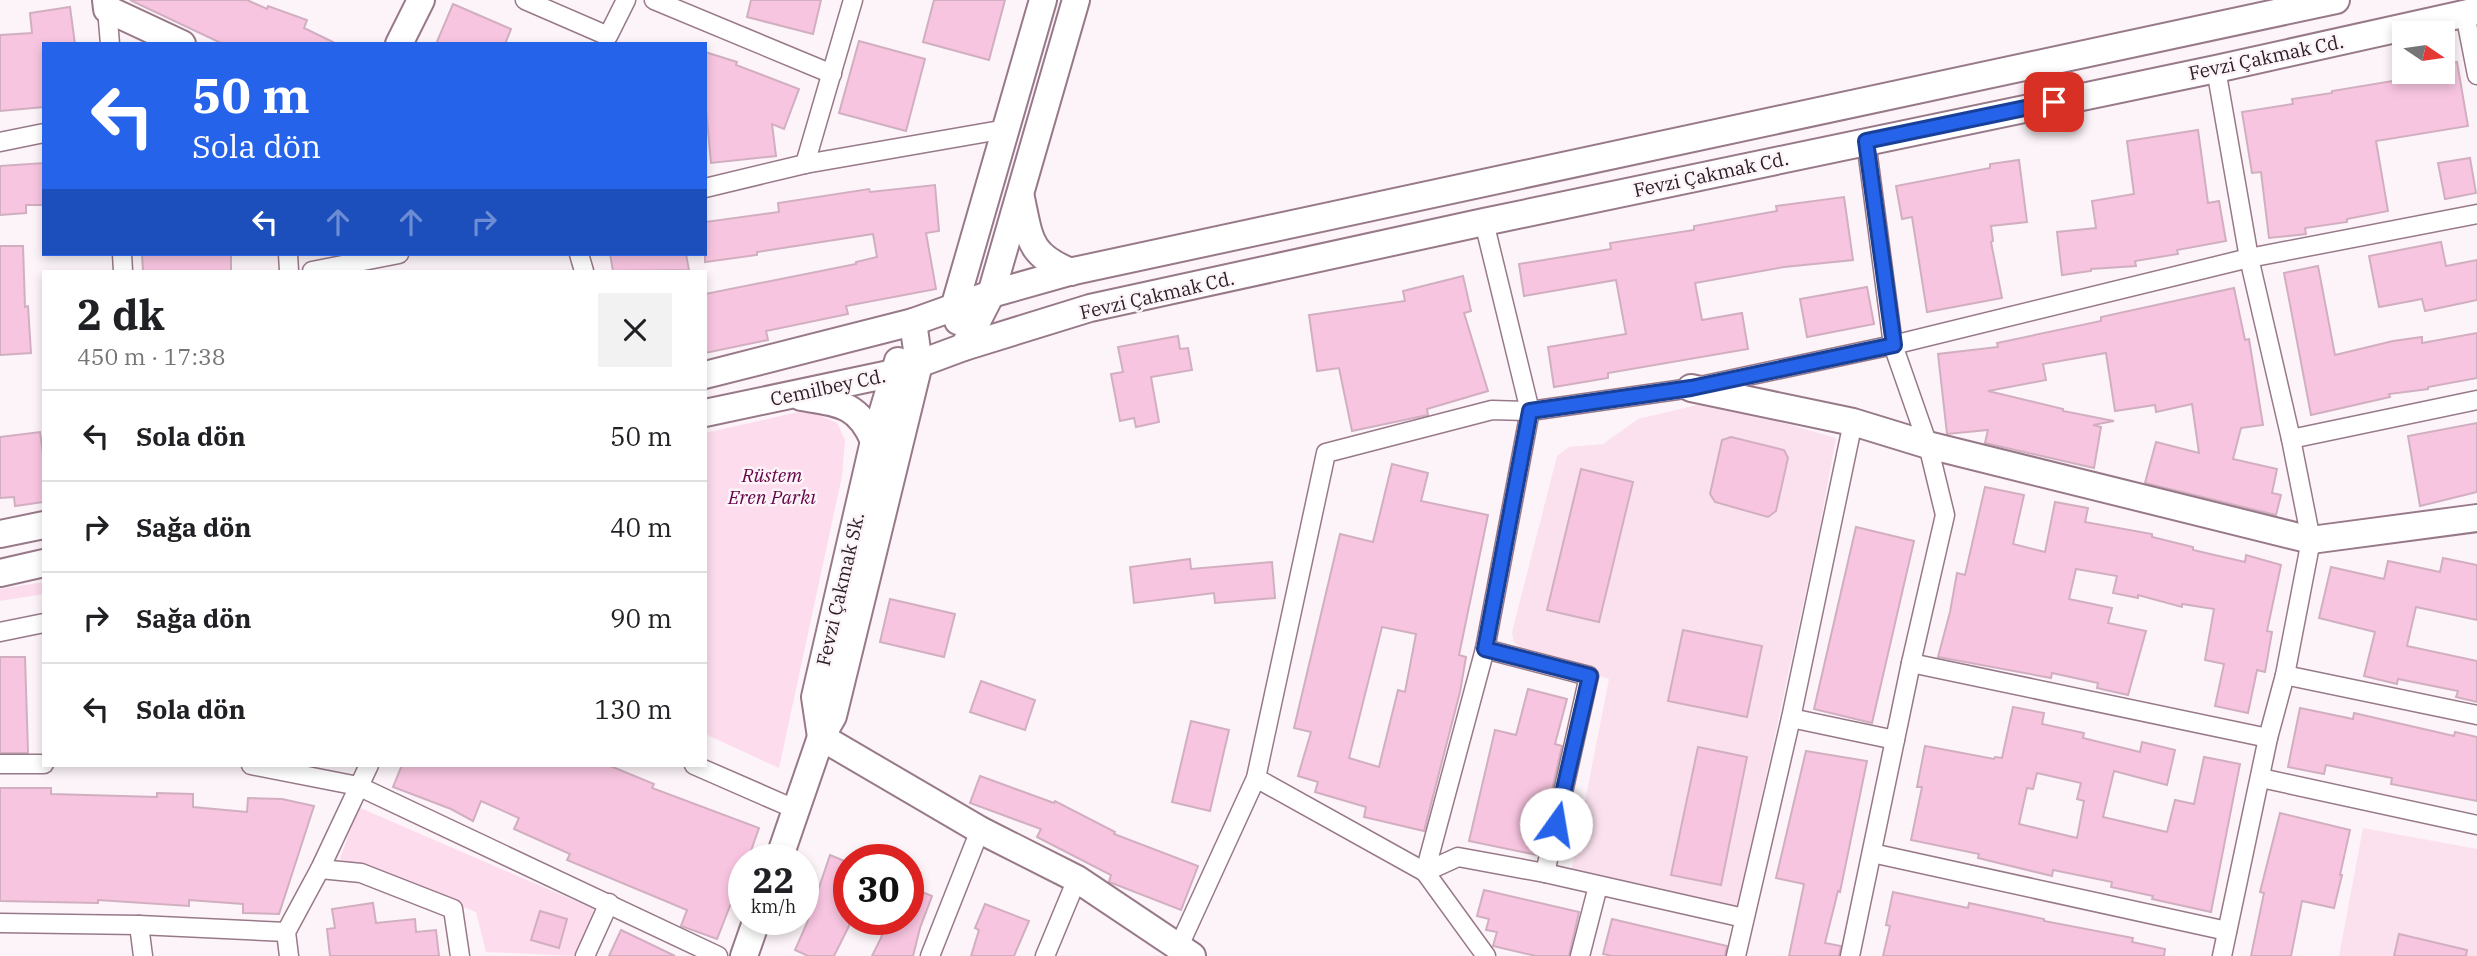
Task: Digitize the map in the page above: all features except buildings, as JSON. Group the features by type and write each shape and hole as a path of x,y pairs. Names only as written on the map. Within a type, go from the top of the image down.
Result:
{"main road":[{"path":"400,42 421,0"},
{"path":"785,844 821,737 833,716 906,368 935,315 1006,129 1043,0"},
{"path":"935,315 957,350 991,294 1076,0"},
{"name":"Fevzi Çakmak Cd.","path":"935,315 991,294 1071,272 2336,0"},
{"path":"107,4 178,42"},
{"name":"Fevzi Çakmak Cd.","path":"957,350 1090,308 2471,13"},
{"path":"1020,193 1029,234 1037,251 1048,263 1071,272"},
{"name":"Cemilbey Cd.","path":"707,374 935,315"},
{"name":"Cemilbey Cd.","path":"707,413 906,368 957,350"},
{"name":"Fevzi Çakmak Sk.","path":"821,737 814,697 874,441 906,368"},
{"path":"1691,388 1853,422 1928,445 2311,540 2477,518"},
{"path":"791,395 852,409 866,422 874,441"},
{"path":"0,534 42,525"},
{"path":"0,573 42,563"},
{"path":"821,737 980,830 1077,879 1185,951"},
{"path":"744,956 751,935"}],"street":[{"path":"525,0 608,36 625,0"},
{"path":"654,0 832,74"},
{"path":"805,164 853,0"},
{"path":"107,4 110,42"},
{"path":"2471,13 2477,75"},
{"path":"2216,69 2249,258 2291,439 2311,540 2285,675 2268,738 2222,956"},
{"path":"707,188 805,164 1006,129"},
{"path":"0,142 42,133"},
{"path":"1850,956 1945,515 1928,445 1894,345 1866,141"},
{"path":"1185,951 1256,778 1326,453 1492,410 1530,411 1691,388 1894,345 2249,258 2477,214"},
{"path":"1424,872 1485,649 1530,411 1484,222"},
{"path":"317,270 389,256"},
{"path":"2291,439 2477,400"},
{"path":"1736,956 1791,718 1853,422"},
{"path":"0,632 42,623"},
{"path":"1485,649 1590,676 1545,873"},
{"path":"1911,663 2268,738"},
{"path":"2285,675 2477,715"},
{"path":"1791,718 1895,740"},
{"path":"0,764 42,764"},
{"path":"261,767 358,786 718,956"},
{"path":"289,956 286,932 320,869 368,767"},
{"path":"699,767 797,810"},
{"path":"1256,778 1424,872 1486,956"},
{"path":"2261,778 2477,825"},
{"path":"930,956 980,830"},
{"path":"1872,853 2227,931"},
{"path":"1424,872 1458,857 1545,873 1744,918"},
{"path":"320,869 361,873 453,909 460,956"},
{"path":"1045,956 1077,879"},
{"path":"1580,956 1598,886"},
{"path":"585,956 609,903"},
{"path":"0,923 139,925 286,932"},
{"path":"139,925 143,956"}],"shaded area":[{"path":"1705,403 1836,438 1819,531 1737,911 1571,873 1609,679 1523,649 1514,643 1512,632 1557,456 1569,447 1603,444 1638,419"},
{"path":"2363,828 2477,849 2477,956 2339,956"}],"green space":[{"name":"Rüstem Eren Parkı","path":"807,410 837,423 845,440 842,476 779,768 707,735 707,433"},
{"path":"42,582 42,594 0,601 0,589"},
{"path":"358,807 594,909 579,956 486,952 476,912 340,859"}],"route":[{"path":"1556,824 1590,676 1485,649 1530,411 1691,388 1894,345 1866,141 2054,102"}]}
